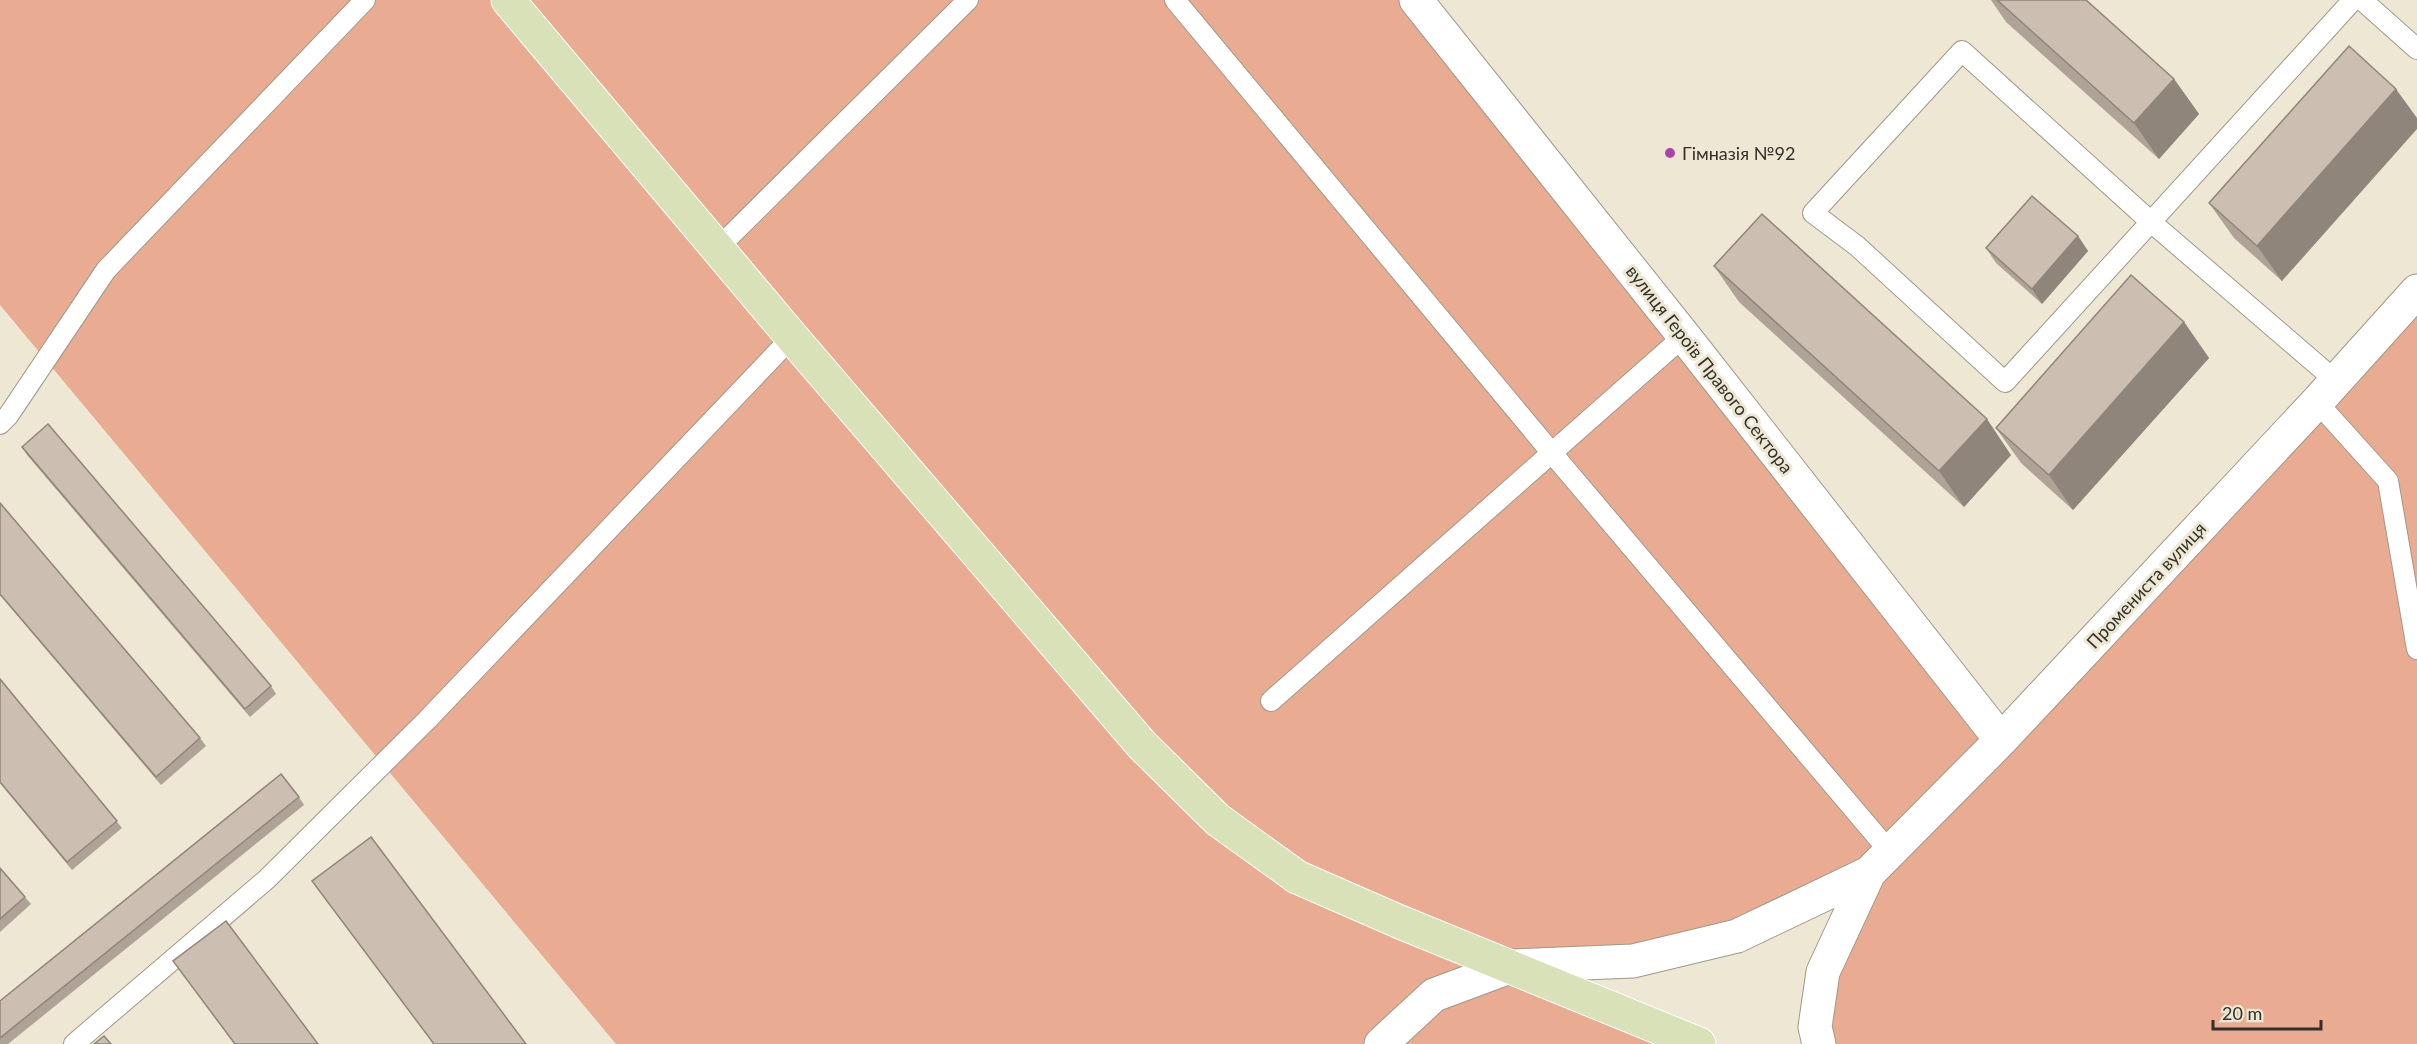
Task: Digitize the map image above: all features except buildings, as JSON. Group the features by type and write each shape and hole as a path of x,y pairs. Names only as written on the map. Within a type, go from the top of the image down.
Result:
{"main road":[{"path":"508,0 792,337 1142,745 1218,820 1297,877 1400,922 1699,1044"}],"street":[{"name":"вулиця Героїв Правого Сектора","path":"1416,0 1684,336 2001,740"},
{"name":"Промениста вулиця","path":"1819,1044 1815,1027 1823,972 1880,863 2001,740 2326,392 2417,291"},
{"name":"Промениста вулиця","path":"1381,1044 1434,995 1512,966 1633,961 1737,936 1880,863"}],"lane":[{"path":"0,424 8,416 106,270 365,0"},
{"path":"718,248 968,0"},
{"path":"1175,0 1551,452 1880,863"},
{"path":"2353,0 2151,222 2005,381 1857,246 1814,213 1962,51 2151,222 2326,392 2388,481 2417,649"},
{"path":"2362,0 2417,49"},
{"path":"1271,701 1684,336"},
{"path":"74,1044 267,879 427,720 792,337"}],"shaded area":[{"path":"0,0 1416,0 2001,739 2417,291 2417,1044 1819,1044 1868,875 1737,936 1513,966 1699,1044 616,1044 0,305"}],"place":[{"name":"Гімназія №92","path":"1670,153"}]}
